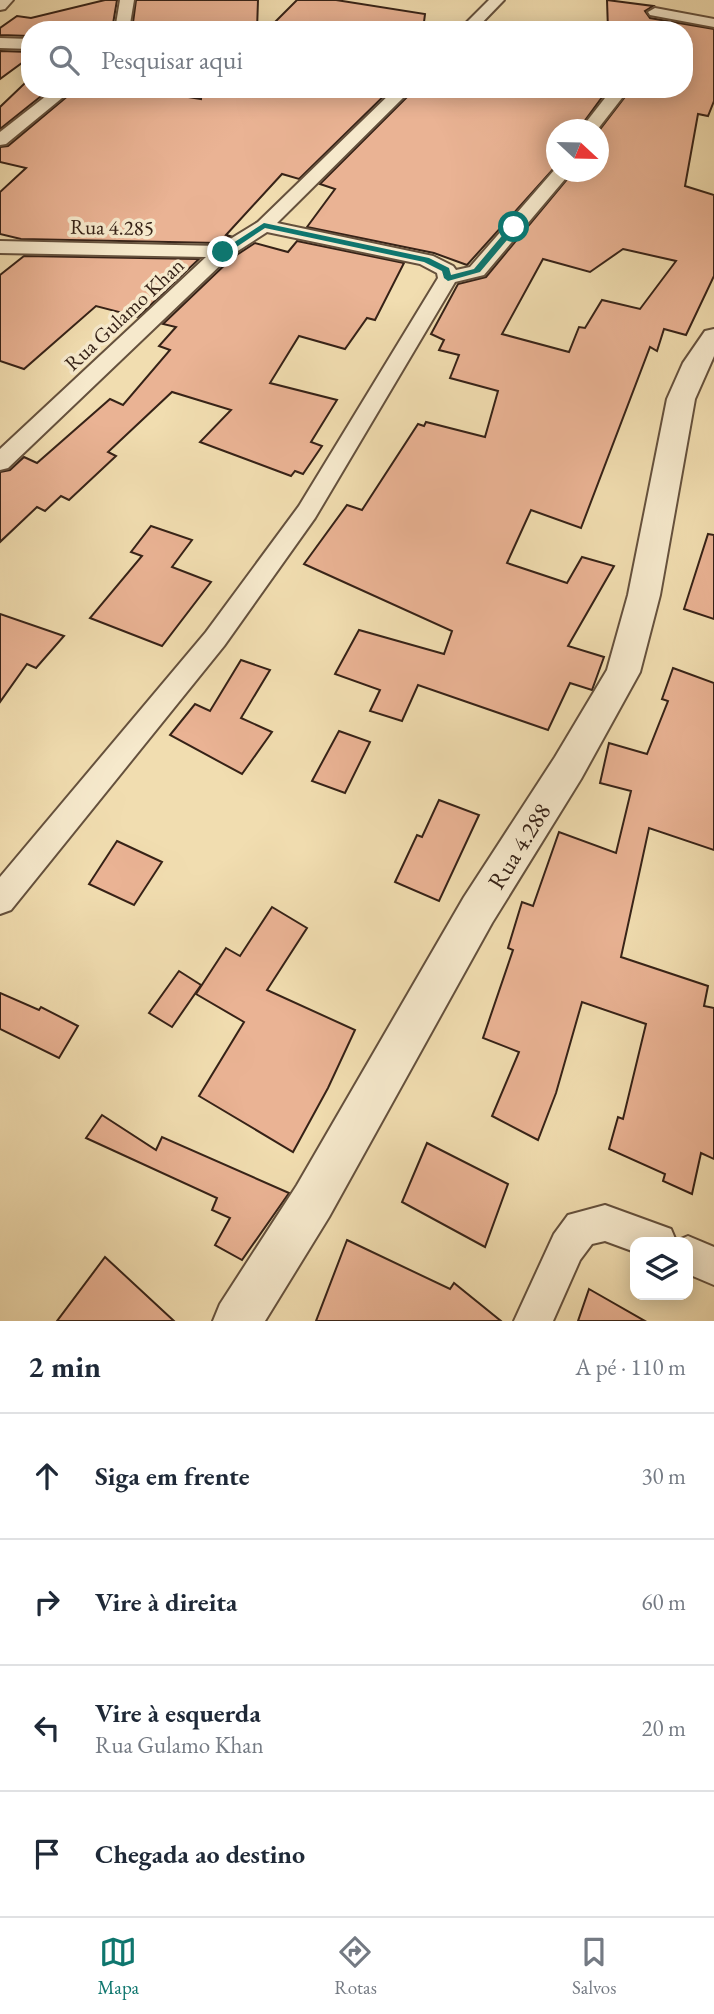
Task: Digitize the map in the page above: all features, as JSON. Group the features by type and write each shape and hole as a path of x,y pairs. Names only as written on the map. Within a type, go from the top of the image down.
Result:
{"street":[{"path":"0,6 6,0"},
{"path":"124,21 128,0"},
{"path":"475,21 497,0"},
{"path":"652,6 714,23"},
{"path":"0,43 21,44"},
{"path":"0,140 54,98"},
{"name":"Rua Gulamo Khan","path":"0,462 223,252 264,226 395,98"},
{"path":"597,119 614,98"},
{"path":"448,278 477,271 554,182"},
{"path":"0,900 215,639 307,512 448,278 446,270 426,260 264,226"},
{"name":"Rua 4.285","path":"0,247 223,252"},
{"name":"Rua 4.288","path":"237,1321 313,1201 478,909 568,768 624,672 644,595 681,399 696,363 714,337"},
{"path":"533,1321 567,1247 581,1228 605,1223 644,1237"},
{"path":"693,1257 714,1266"}],"building":[{"path":"105,0 117,0 114,21 21,21 21,36 0,35 0,28 17,16 31,18"},
{"path":"136,0 258,0 257,21 133,21"},
{"path":"297,0 336,0 425,14 424,21 276,21"},
{"path":"607,0 653,6 645,11 650,18 667,21 608,21"},
{"path":"693,25 714,29 714,101 708,116 698,114 685,186 714,195 714,276 686,335 664,329 657,351 650,347 581,528 531,510 507,563 567,583 582,557 614,566 568,646 604,657 592,690 570,683 548,730 418,685 402,721 370,711 380,690 335,674 359,630 444,654 452,631 304,564 347,505 362,510 418,424 424,426 426,422 485,437 498,391 450,378 459,355 439,350 444,340 431,334 458,284 486,277 565,182 609,182 608,119 624,98 693,98","holes":["623,249 676,261 640,309 602,300 585,328 579,327 569,352 502,334 543,259 590,272"]},
{"path":"0,51 21,52 21,64 0,79"},
{"path":"21,87 21,98 39,98 0,129 0,107"},
{"path":"65,98 382,98 299,179 282,174 226,235 230,236 218,243 21,239 0,234 0,192 26,168 0,162 0,147 8,146"},
{"path":"406,98 601,98 586,119 546,119 546,177 467,265 434,253 307,227 335,189 320,184"},
{"path":"297,241 404,263 375,320 367,318 345,349 299,336 270,383 337,400 311,442 322,446 303,474 295,471 291,476 200,442 231,410 172,392 108,452 116,456 69,500 61,496 45,511 37,507 0,542 0,472 10,470 24,457 37,463 110,399 123,405 170,350 159,346 176,327 163,324 232,258 255,243 288,252"},
{"path":"24,256 199,259 138,317 96,306 24,369 0,361 0,275"},
{"path":"151,526 192,540 172,567 211,582 162,646 90,618 142,556 131,552"},
{"path":"708,534 714,535 714,619 684,609"},
{"path":"0,614 64,636 36,668 27,664 0,702"},
{"path":"241,660 270,670 241,718 272,732 242,774 170,735 195,704 210,711"},
{"path":"673,668 714,683 714,850 649,828 621,957 708,986 704,1006 714,1008 714,1159 701,1153 692,1194 663,1181 665,1174 609,1149 618,1117 623,1119 646,1024 582,1002 556,1093 538,1140 492,1116 519,1052 483,1038 513,950 508,948 522,902 533,906 559,832 616,853 631,791 600,783 609,743 647,754 668,701 662,699"},
{"path":"339,731 370,742 345,793 312,781"},
{"path":"439,800 479,815 439,901 395,882 417,835 422,837"},
{"path":"117,841 162,862 134,905 89,884"},
{"path":"272,907 307,928 267,990 355,1030 328,1088 293,1152 199,1096 244,1022 196,994 226,948 240,956"},
{"path":"179,971 201,985 172,1027 149,1013"},
{"path":"0,993 39,1010 41,1007 78,1026 59,1058 0,1029"},
{"path":"102,1115 156,1150 162,1137 289,1193 242,1260 215,1245 230,1218 212,1210 217,1198 86,1138"},
{"path":"427,1143 508,1184 485,1247 402,1202"},
{"path":"347,1240 450,1289 454,1283 501,1321 316,1321"},
{"path":"105,1257 174,1321 57,1321"},
{"path":"589,1289 645,1321 578,1321"}],"route":[{"path":"223,252 264,226 426,260 446,270 448,278 477,271 514,227"}]}
